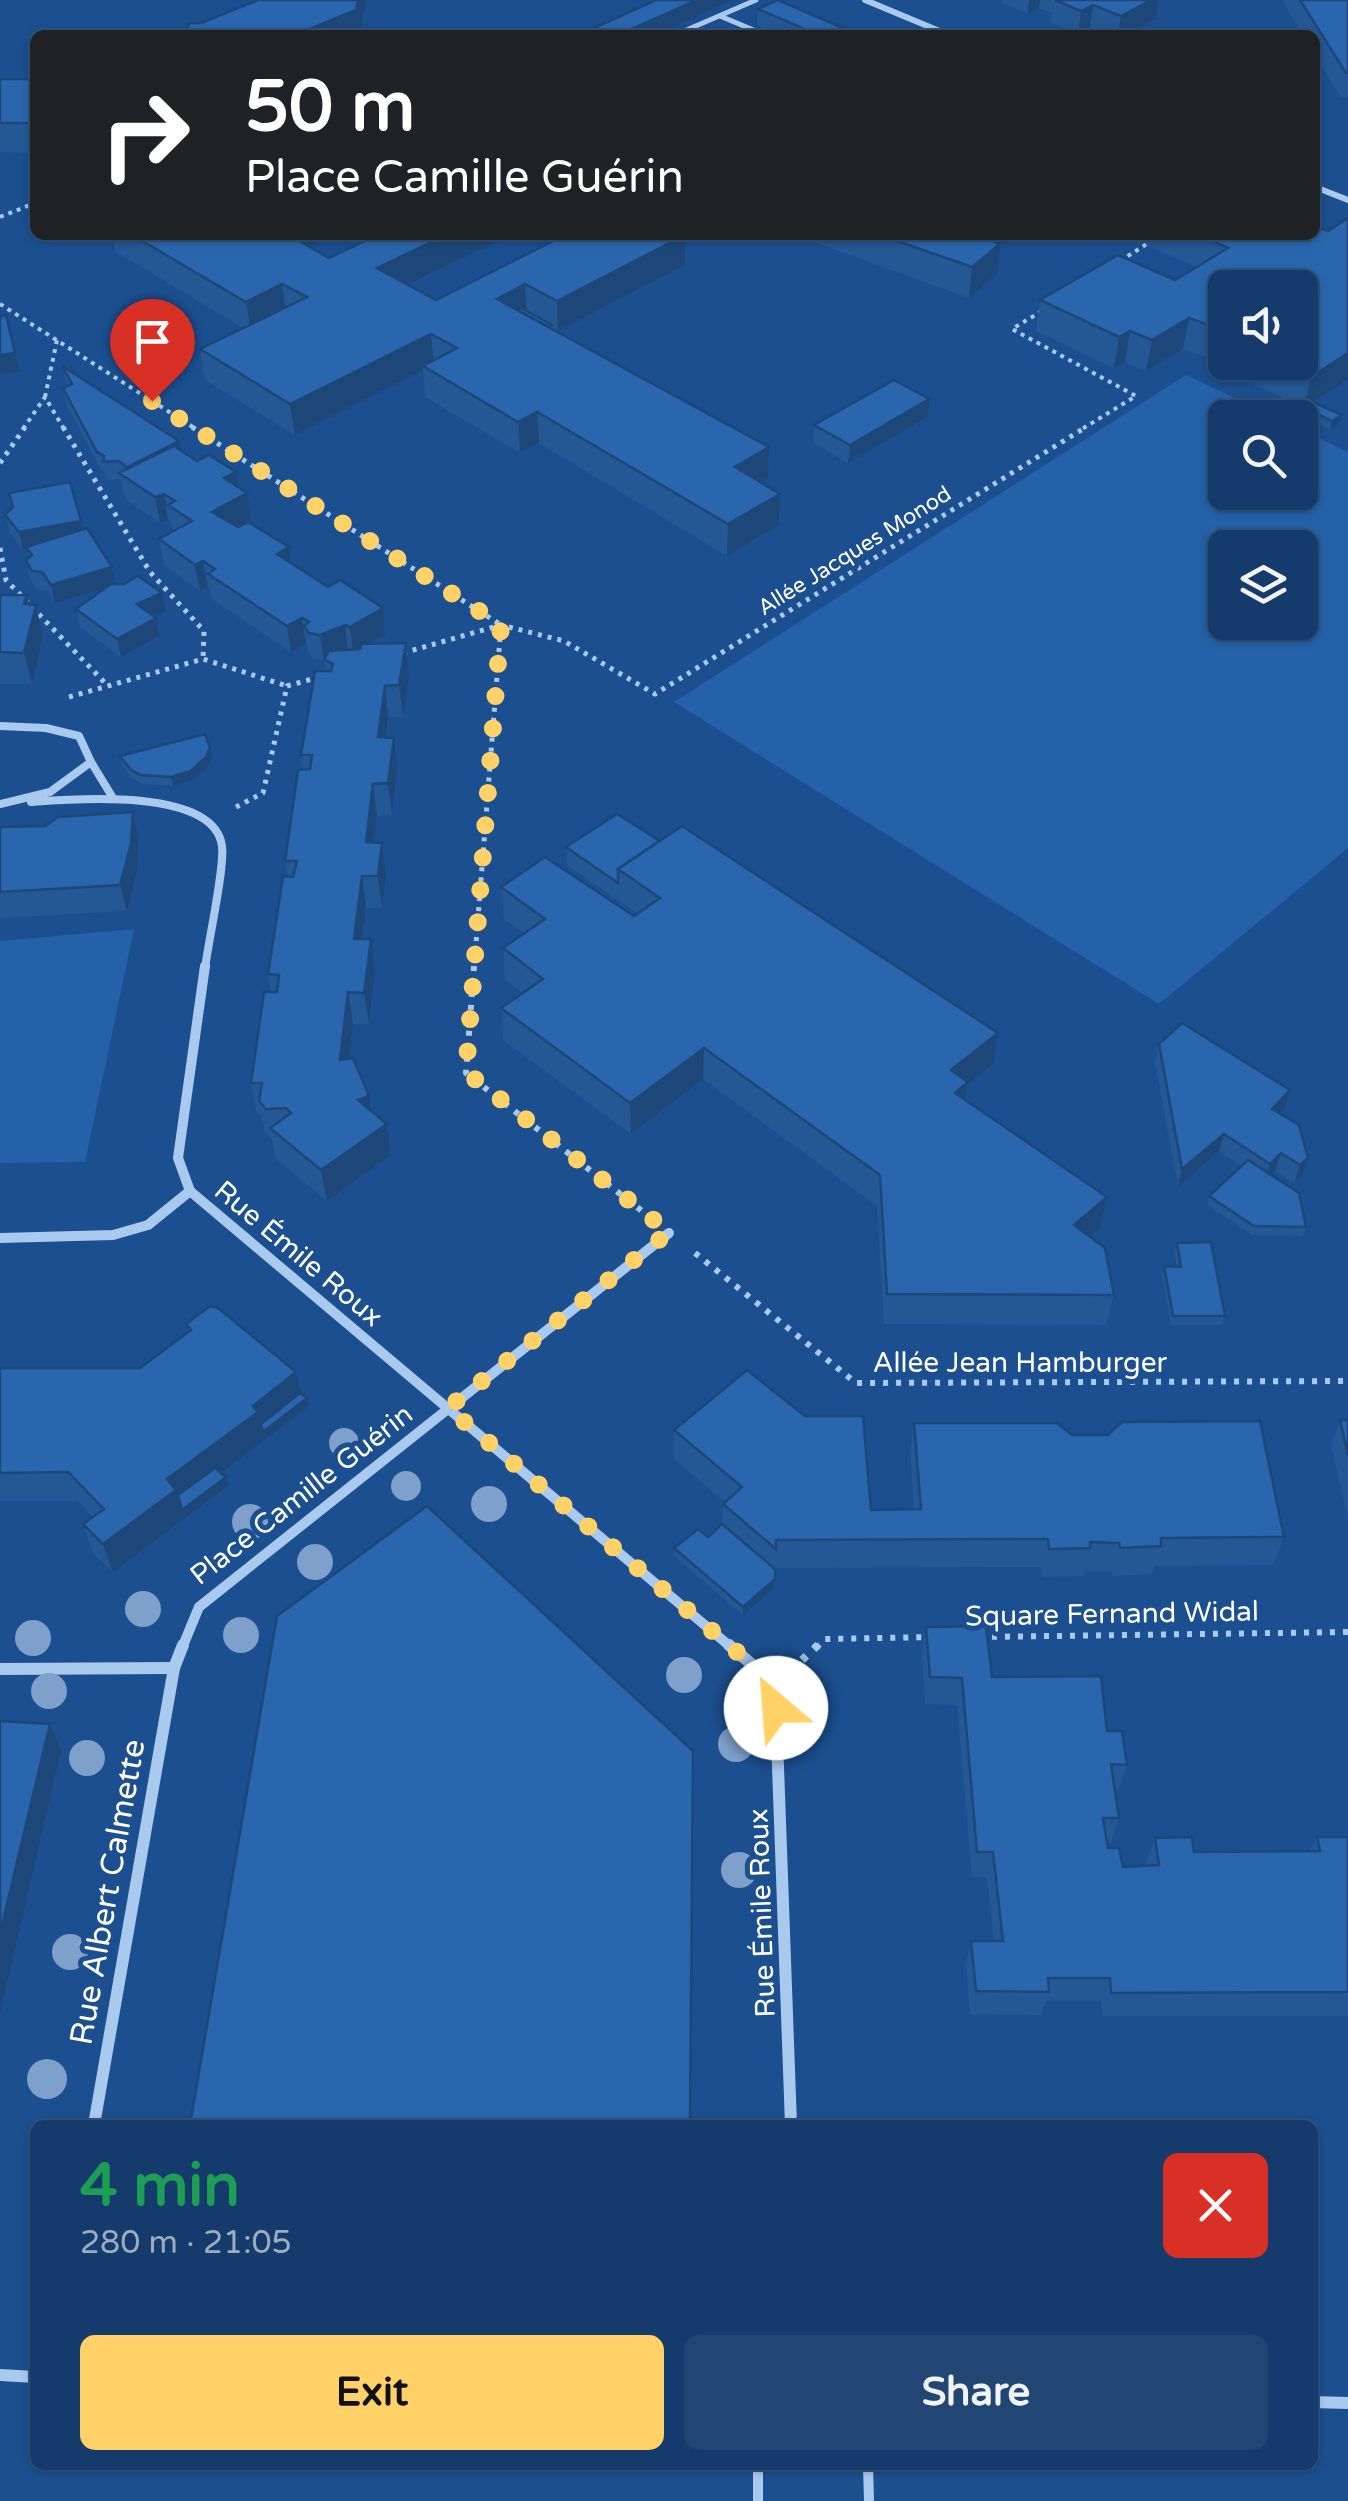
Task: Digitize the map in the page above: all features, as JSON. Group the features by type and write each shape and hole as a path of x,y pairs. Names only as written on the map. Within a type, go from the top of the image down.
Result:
{"street":[{"path":"864,0 936,30"},
{"path":"1320,188 1348,200"},
{"path":"0,726 46,728 78,736 113,798"},
{"path":"31,802 71,784 91,762"},
{"path":"0,804 113,798 181,810 208,821"},
{"name":"Rue Émile Roux","path":"208,821 222,846 178,1158 190,1191 775,1684 791,2120"},
{"name":"Rue Émile Roux","path":"0,1238 114,1235 148,1226 190,1191"},
{"name":"Place Camille Guérin","path":"174,1668 198,1606 669,1232"},
{"path":"0,1669 174,1668"},
{"name":"Rue Albert Calmette","path":"95,2120 174,1668"},
{"path":"0,2375 30,2377"},
{"path":"1318,2402 1348,2404"}],"lane":[{"path":"687,30 756,0"},
{"path":"720,16 752,30"},
{"path":"758,2470 758,2501"},
{"path":"868,2470 868,2501"}],"path":[{"path":"0,217 30,205"},
{"path":"1112,266 1153,240"},
{"path":"0,304 501,625"},
{"name":"Allée Jacques Monod","path":"501,625 564,641 655,694 1136,396 1012,329 1046,308"},
{"path":"0,463 44,397 57,340"},
{"path":"44,397 150,572 204,632 203,659"},
{"path":"0,548 6,580 107,685"},
{"path":"394,656 501,625"},
{"name":"Allée Jean Hamburger","path":"501,625 466,1072 856,1383 1348,1381"},
{"path":"46,728 71,694 203,659 288,686 323,676"},
{"path":"208,821 263,794 288,686"},
{"name":"Square Fernand Widal","path":"960,1637 1348,1632"},
{"name":"Square Fernand Widal","path":"775,1684 825,1639 941,1637"}],"shaded area":[{"path":"1186,375 1239,400 1208,400 1208,510 1318,510 1318,438 1348,452 1348,848 1159,1004 674,702"},
{"path":"134,929 85,1162 0,1163 0,941"}],"building":[{"path":"258,0 358,0 356,10 307,30 182,30 190,23 201,23"},
{"path":"656,0 697,0 629,30 594,28"},
{"path":"778,0 847,30 806,30 758,9"},
{"path":"1055,0 1151,0 1121,16 1093,5 1081,11"},
{"path":"1300,0 1348,0 1348,73 1346,73"},
{"path":"0,79 30,79 30,123 0,123"},
{"path":"1348,218 1348,353 1318,372 1318,270 1208,270 1208,325 1189,318 1152,340 1130,331 1119,337 1040,300 1118,255 1175,280 1228,248 1210,240 1320,240 1320,228 1328,231"},
{"path":"141,240 298,240 329,258 367,240 436,240 377,268 436,300 555,240 675,240 557,301 525,284 497,299 769,447 735,467 780,494 728,524 537,412 518,422 423,366 457,348 431,334 290,404 200,349 307,297 282,284 246,302"},
{"path":"894,240 992,240 1000,244 972,267"},
{"path":"521,308 552,325 549,327 518,310"},
{"path":"6,315 15,353 0,355 0,316"},
{"path":"62,366 179,441 127,467 119,461 103,462 104,456 97,452 63,388 72,384"},
{"path":"894,380 929,399 850,445 814,425"},
{"path":"1318,404 1342,415 1332,421 1318,414"},
{"path":"174,446 197,461 209,455 236,472 224,478 247,493 212,512 238,527 248,522 289,547 277,554 328,587 340,580 383,608 350,627 345,625 320,635 309,633 304,626 309,622 302,618 287,626 208,574 215,569 203,561 195,565 159,539 192,521 168,505 175,501 164,494 155,497 119,473"},
{"path":"70,482 81,521 19,532 5,515 13,507 9,493"},
{"path":"87,528 112,567 51,585 42,572 32,571 26,560 32,555 26,547"},
{"path":"138,576 162,593 137,604 156,618 117,639 76,609 111,584 124,584"},
{"path":"0,595 27,595 24,604 36,605 24,653 0,652"},
{"path":"406,643 399,685 385,686 378,737 394,738 388,783 373,784 366,842 382,843 378,876 362,876 354,939 371,939 364,993 348,992 340,1060 353,1058 369,1096 358,1100 387,1124 321,1170 270,1128 291,1113 286,1108 266,1109 259,1101 262,1083 251,1083 264,992 277,992 279,975 268,974 283,876 293,877 297,861 285,861 298,770 310,769 312,755 301,755 315,671 331,671 333,664 324,659 329,651 360,649 361,644"},
{"path":"205,734 210,748 206,757 191,771 171,777 141,775 131,770 120,756"},
{"path":"133,812 131,844 120,885 0,892 0,827 45,826 58,817"},
{"path":"617,814 660,841 618,869 618,883 566,847"},
{"path":"682,826 998,1033 951,1070 968,1082 955,1093 1107,1197 1074,1225 1105,1248 1114,1295 887,1294 880,1175 704,1048 630,1103 501,1008 543,979 503,948 545,919 501,887 545,857 634,916 660,898 618,869"},
{"path":"1182,1023 1290,1090 1272,1109 1299,1125 1308,1158 1300,1165 1281,1153 1270,1164 1224,1134 1182,1169 1159,1044"},
{"path":"1248,1160 1299,1193 1306,1227 1254,1226 1209,1196"},
{"path":"1211,1242 1225,1316 1173,1316 1164,1266 1181,1267 1177,1243"},
{"path":"210,1306 218,1308 296,1372 253,1406 258,1412 167,1479 176,1490 103,1544 83,1524 104,1509 68,1472 0,1473 0,1368 140,1368 191,1330 186,1324"},
{"path":"747,1370 805,1416 863,1416 871,1510 921,1509 914,1423 1057,1423 1072,1435 1108,1435 1122,1422 1260,1421 1284,1537 1161,1538 1161,1546 1120,1548 1119,1543 1090,1542 1090,1548 1049,1549 1048,1539 776,1540 776,1549 723,1504 742,1487 674,1430"},
{"path":"300,1393 307,1398 263,1432 261,1424"},
{"path":"1340,1420 1348,1420 1348,1455"},
{"path":"215,1468 226,1477 182,1510 178,1495"},
{"path":"427,1506 693,1751 690,2120 191,2120 277,1616"},
{"path":"722,1524 775,1569 775,1579 743,1607 674,1548 698,1529 708,1537"},
{"path":"986,1626 992,1677 1101,1676 1107,1731 1122,1731 1127,1765 1111,1764 1119,1818 1103,1818 1108,1848 1119,1848 1123,1867 1159,1865 1155,1838 1192,1837 1194,1852 1320,1851 1317,1837 1348,1837 1348,1992 1111,1993 1110,1978 1048,1978 1049,1992 976,1991 971,1941 1003,1941 993,1852 977,1852 962,1678 930,1677 926,1627"},
{"path":"0,1721 50,1724 0,1933"}],"route":[{"path":"152,401 501,625 466,1072 669,1232 448,1408 775,1684 776,1708"}]}
